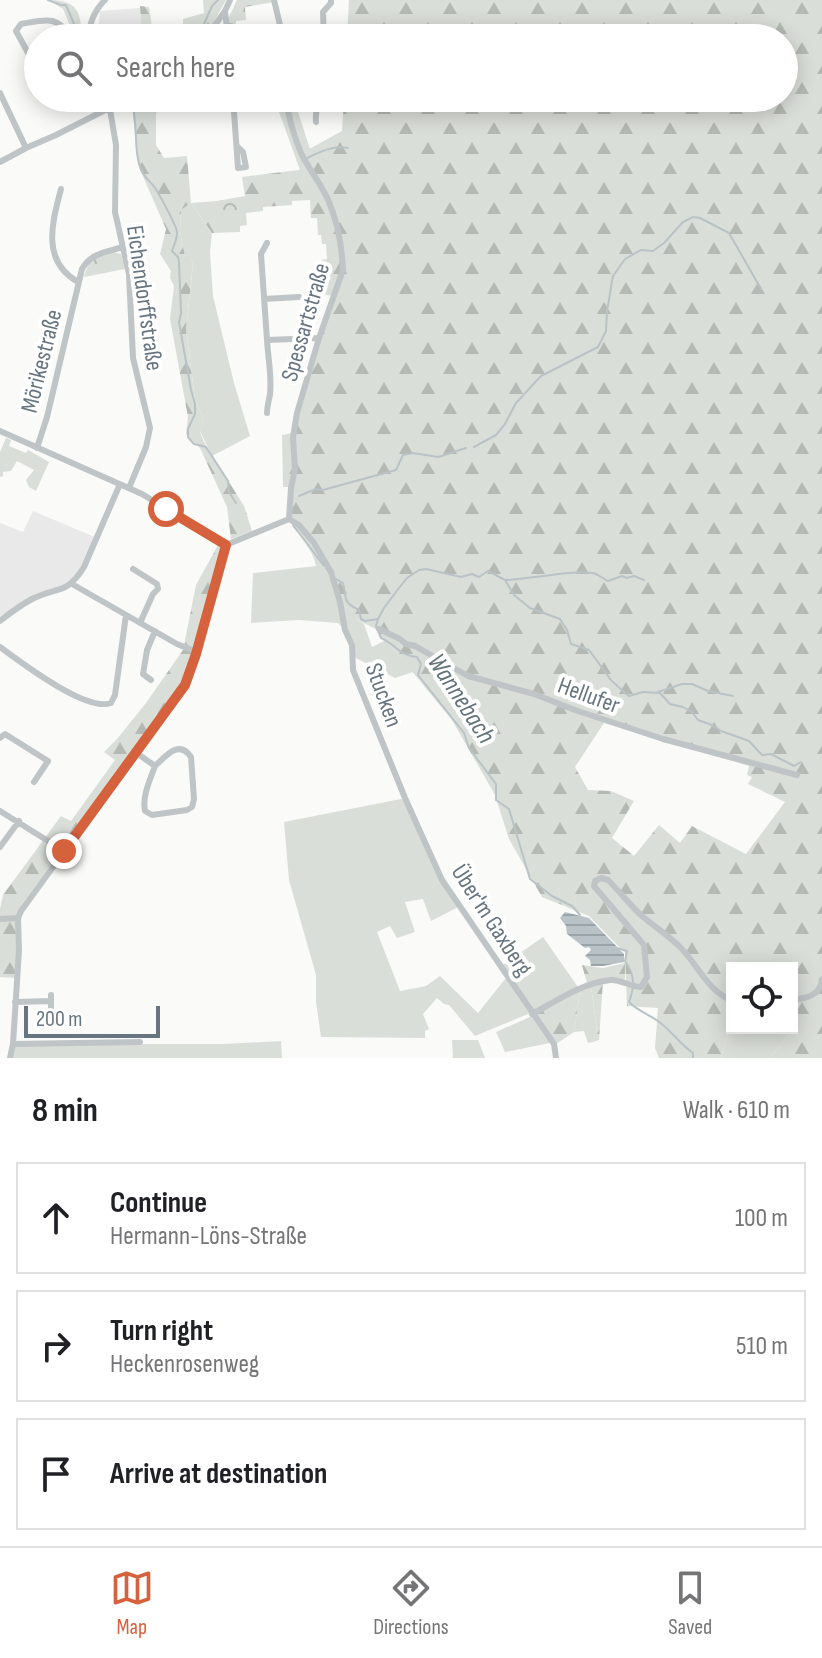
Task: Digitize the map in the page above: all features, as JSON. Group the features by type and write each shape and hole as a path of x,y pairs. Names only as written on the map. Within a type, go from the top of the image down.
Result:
{"street":[{"path":"92,24 95,13 105,0"},
{"path":"216,24 230,0"},
{"path":"274,0 280,24"},
{"path":"323,24 323,12 331,0"},
{"path":"225,11 226,24"},
{"path":"24,46 16,31 21,24 47,19 60,24"},
{"path":"0,93 26,148"},
{"path":"0,162 102,112"},
{"name":"Eichendorffstraße","path":"111,112 116,145 115,212 130,285 133,358 150,428 146,447 129,488"},
{"path":"234,112 237,146"},
{"name":"Spessartstraße","path":"288,112 302,153 329,203 342,242 343,270 297,413 289,519"},
{"path":"316,122 317,112"},
{"name":"Mörikestraße","path":"61,189 53,221 55,255 66,276 78,282"},
{"path":"267,243 261,254 270,385 267,413"},
{"name":"Mörikestraße","path":"37,448 82,269 89,259 99,253 123,247"},
{"path":"264,299 299,297"},
{"path":"267,340 319,338"},
{"path":"0,431 147,497 226,545"},
{"path":"0,621 31,600 72,584 84,567 120,484"},
{"path":"226,545 289,519"},
{"name":"Stucken","path":"289,519 299,525 314,543 331,572 345,630 352,645 353,670 405,798"},
{"path":"10,1058 19,950 18,918 24,905 185,685 226,545"},
{"path":"133,569 157,584 158,589 140,623"},
{"path":"72,584 177,644 197,652"},
{"path":"0,647 54,685 96,705 105,706 111,703 115,695 126,615"},
{"name":"Hellufer","path":"379,629 468,676 534,694 663,739 797,775"},
{"path":"151,680 143,674 147,650 155,631"},
{"path":"2,734 48,761 34,782"},
{"path":"174,750 187,752 191,757 192,807 152,815 145,811 145,795 155,766 174,750"},
{"path":"135,752 155,766"},
{"name":"Über'm Gaxberg","path":"405,798 442,880 554,1044 556,1058"},
{"path":"0,811 64,851"},
{"path":"0,847 19,821"},
{"path":"532,1014 577,990 613,979 641,987 647,977 644,945 594,886 595,881 601,878 608,880 641,915 681,948 715,991 726,998"},
{"path":"0,919 18,918"},
{"path":"798,999 812,996 819,990 822,979"},
{"path":"15,1002 51,998 51,1023"},
{"path":"13,1044 140,1042"}],"shaded area":[{"path":"140,8 141,24 99,24 100,11"},
{"path":"33,511 97,538 76,580 43,595 0,621 0,523 23,532"},
{"path":"565,912 589,918 624,954 624,962 591,966 585,956 591,950 589,947 585,948 567,934 560,918"}],"green space":[{"path":"49,0 71,5 79,14 80,24 69,24 63,9"},
{"path":"203,0 226,0 213,24 183,24 183,19 204,13"},
{"path":"237,0 274,2 245,7 246,20 236,21 236,24 224,24"},
{"path":"349,0 822,0 822,1058 770,1058 790,1034 798,1034 798,962 726,962 728,1034 721,1058 659,1058 655,1048 658,1008 627,1006 625,953 589,916 542,897 509,839 495,795 452,720 377,630 350,614 323,558 289,519 292,487 283,487 282,435 294,433 332,296 323,294 321,260 327,259 326,244 322,244 321,235 318,235 317,218 311,218 310,200 292,201 292,205 263,207 263,211 246,213 247,225 240,226 240,232 212,233 191,203 245,196 242,177 299,170 308,165 302,153 342,131 343,112 798,112 798,24 348,24","holes":["604,723 749,766 747,775 752,777 748,784 785,802 746,854 692,826 680,843 659,825 634,856 612,838 634,801 611,791 588,790 575,767"]},
{"path":"140,6 149,7 152,24 141,24"},
{"path":"133,112 157,112 156,145 164,158 187,156 191,203 181,210 180,232 185,256 190,257 193,264 186,329 195,400 204,419 200,432 244,506 252,531 231,539 227,507 200,448 186,434 188,417 170,319 174,286 171,271 160,254 166,229 138,165"},
{"path":"279,112 298,112 310,149 302,154 308,165 300,170"},
{"path":"257,195 260,210 242,213 225,225 218,201"},
{"path":"191,203 212,233 213,296 250,436 212,456 200,431 204,419 195,400 186,329 193,264 190,257 185,257 180,232 181,210"},
{"path":"114,252 121,254 125,269 84,277 94,259"},
{"path":"6,438 11,440 9,446 26,453 28,450 49,462 36,491 29,487 26,480 34,470 17,461 11,471 3,472 0,477 0,452"},
{"path":"294,524 331,572 356,619 364,624 372,647 386,640 413,672 395,678 352,656 345,630 338,623 299,620 251,623 253,573 316,566 310,549 292,526"},
{"path":"218,545 222,547 191,666 183,684 22,904 18,912 16,978 0,977 0,909 3,895 61,816 71,821 115,760 104,752 146,703 183,650 196,585"},
{"path":"406,798 442,880 460,906 431,921 423,899 405,902 415,932 397,938 390,926 377,932 400,991 426,986 440,976 478,1013 509,974 503,965 543,937 578,987 533,1012 475,1036 449,1005 437,998 423,1014 429,1029 425,1031 425,1038 321,1037 316,975 289,880 284,822"},
{"path":"625,963 625,979 603,981 599,1040 593,1042 597,1029 591,987 580,991 574,1032 556,1044 535,1015 587,983 582,965 603,968"},
{"path":"591,987 597,1030 593,1042 588,1043 584,1031 574,1032 580,991"},
{"path":"532,1016 550,1043 505,1052 496,1032"},
{"path":"728,1034 790,1034 770,1058 721,1058"},
{"path":"452,1040 478,1040 485,1058 453,1058"},
{"path":"281,1041 282,1058 10,1058 13,1044"}],"waterway":[{"name":"Wannebach","path":"48,0 66,5 74,24"},
{"path":"204,24 218,0"},
{"name":"Wannebach","path":"133,112 140,165 177,230 172,251 179,262 179,322 195,404 188,437 194,444 206,447 228,481 229,492 236,503"},
{"path":"307,158 332,148 348,148"},
{"path":"474,447 496,435 516,403 541,376 598,347 606,331 613,276 625,259 641,250 653,251 683,222 693,217 700,218 729,233 761,289"},
{"path":"299,496 396,470 403,455 413,453 438,457 466,448"},
{"name":"Wannebach","path":"293,525 324,566"},
{"path":"378,619 407,578 419,570 461,577 472,574 479,577 488,571 505,580 514,595 530,608 560,619 571,644 589,650 611,680 629,696 643,692 660,693 670,704 692,712 698,720 749,741 762,755 771,754 794,766 801,762"},
{"path":"506,580 578,572 596,574 608,581 622,576 644,580"},
{"name":"Wannebach","path":"336,579 343,583 346,600 359,610 361,619 378,619 376,626 381,638 406,654 417,657 421,664 418,675 464,733 469,748 496,784 496,800 509,809 530,879 552,896 572,906 580,915"},
{"path":"658,692 692,684 733,696"},
{"name":"Wannebach","path":"617,948 627,951 625,961 633,981 629,1002 667,1028 693,1053 693,1058"}],"route":[{"path":"64,851 185,685 191,672 226,545 166,509"}]}
